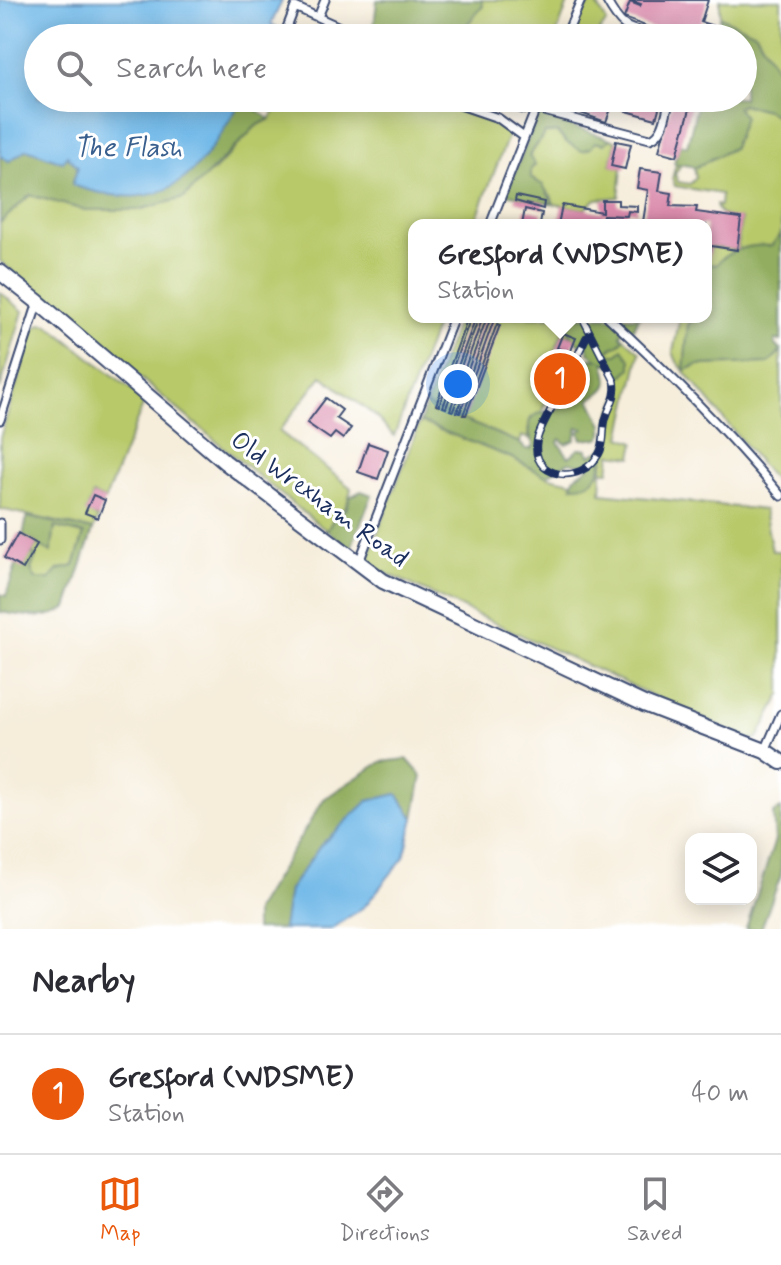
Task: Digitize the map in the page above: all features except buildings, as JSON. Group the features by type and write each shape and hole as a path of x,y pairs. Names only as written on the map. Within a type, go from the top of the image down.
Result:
{"street":[{"name":"Old Wrexham Road","path":"0,272 225,462 383,581 631,698 765,751 781,762"}],"lane":[{"path":"318,17 325,0"},
{"path":"571,24 581,0"},
{"path":"606,0 620,24"},
{"path":"288,24 295,7 333,24"},
{"path":"480,112 498,118 524,137"},
{"path":"492,219 535,112"},
{"path":"547,112 650,139 661,131 666,112"},
{"path":"0,420 38,302"},
{"path":"359,562 452,323"},
{"path":"615,323 658,362 781,496"},
{"path":"0,523 0,540"},
{"path":"765,751 781,714"}],"green space":[{"path":"377,0 481,0 483,6 467,24 374,24"},
{"path":"481,0 569,0 560,24 467,24 483,6"},
{"path":"594,0 607,22 575,24"},
{"path":"720,0 781,0 781,77 757,34 757,24 735,24 720,17"},
{"path":"720,17 736,24 718,24"},
{"path":"757,35 781,77 781,119 757,108"},
{"path":"757,108 781,119 781,234 771,247 712,265 712,246 737,250 741,219 719,212 716,205 720,206 721,194 675,186 672,179 676,164 680,166 675,174 678,182 690,184 696,178 694,168 733,148 736,112 757,112"},
{"path":"234,112 260,112 270,119 256,126 184,198 138,210 85,210 30,195 0,223 0,156 9,161 27,149 63,162 66,154 78,167 72,184 208,153"},
{"path":"275,112 467,112 510,131 476,219 408,219 408,323 437,323 394,436 374,415 322,376 279,431 351,488 347,504 327,531 0,261 0,223 29,195 85,210 214,171 256,126 270,119"},
{"path":"696,112 740,112 744,117 733,148 694,168 674,163 680,144 687,146"},
{"path":"538,115 611,139 604,144 595,142 591,148 582,151 566,142 557,132 545,133 529,156 535,165 531,169 531,178 543,185 554,204 506,194"},
{"path":"557,132 566,142 616,141 611,165 622,168 619,197 596,199 585,209 554,204 551,195 531,179 529,157 545,133"},
{"path":"781,234 781,341 775,340 775,345 781,351 769,363 698,365 684,371 688,325 712,323 712,265 741,249 771,246"},
{"path":"0,292 23,311 0,389"},
{"path":"457,323 567,323 572,336 562,333 542,385 551,389 542,411 528,429 529,439 522,436 520,443 426,405"},
{"path":"636,323 634,328 622,332 624,338 620,344 608,350 609,354 617,354 623,349 631,360 631,368 624,375 619,375 613,366 604,362 607,385 590,399 603,425 603,434 599,439 582,439 579,432 583,429 578,427 575,440 566,444 560,439 558,442 569,457 579,449 587,449 590,455 603,449 607,440 599,472 589,483 572,486 574,478 589,467 587,463 569,462 546,476 512,458 420,422 426,405 531,449 529,422 532,417 569,401 564,390 569,376 588,359 598,360 589,353 588,347 572,336 566,325"},
{"path":"679,323 690,323 684,370 698,365 768,363 781,351 781,489 677,362 673,352"},
{"path":"41,324 48,325 145,400 105,500 93,495 86,512 98,518 93,530 0,509 0,438 34,329"},
{"path":"624,338 640,352 621,437 635,442 632,457 611,454 609,471 602,471 610,415 620,395 619,375 624,375 617,354 609,354 608,349 620,344"},
{"path":"420,422 512,458 549,477 572,482 573,486 602,471 601,493 764,510 772,551 781,551 781,694 758,738 751,740 734,733 373,567 369,556"},
{"path":"361,491 372,495 351,548 327,531 336,514 346,509 350,497"},
{"path":"27,517 93,530 67,608 51,615 0,612 0,594 6,596 16,565 32,553 36,556 31,569 35,579 50,579 58,570 74,566 84,534 55,527 51,552 23,536"},
{"path":"55,527 84,534 74,566 58,570 50,579 35,579 31,569 36,556 32,553 37,544 51,551"},
{"path":"407,759 422,776 414,818 397,794 321,845 289,890 283,929 255,929 255,911 324,799 381,762"},
{"path":"781,809 781,875 761,929 746,929 754,905 757,905 757,895 775,840 773,813"}],"water":[{"name":"The Flash","path":"0,0 282,1 271,24 24,24 24,112 234,112 210,150 177,184 157,193 134,196 106,194 72,185 78,167 67,155 63,162 27,149 9,161 0,156"},
{"path":"397,794 414,818 404,857 365,906 331,929 283,929 289,890 321,845 368,801"}],"railway":[{"path":"585,323 615,382 615,392 599,454 581,471 558,474 541,463 537,440 586,338"}],"place":[{"name":"Gresford (WDSME)","path":"560,379"}]}
